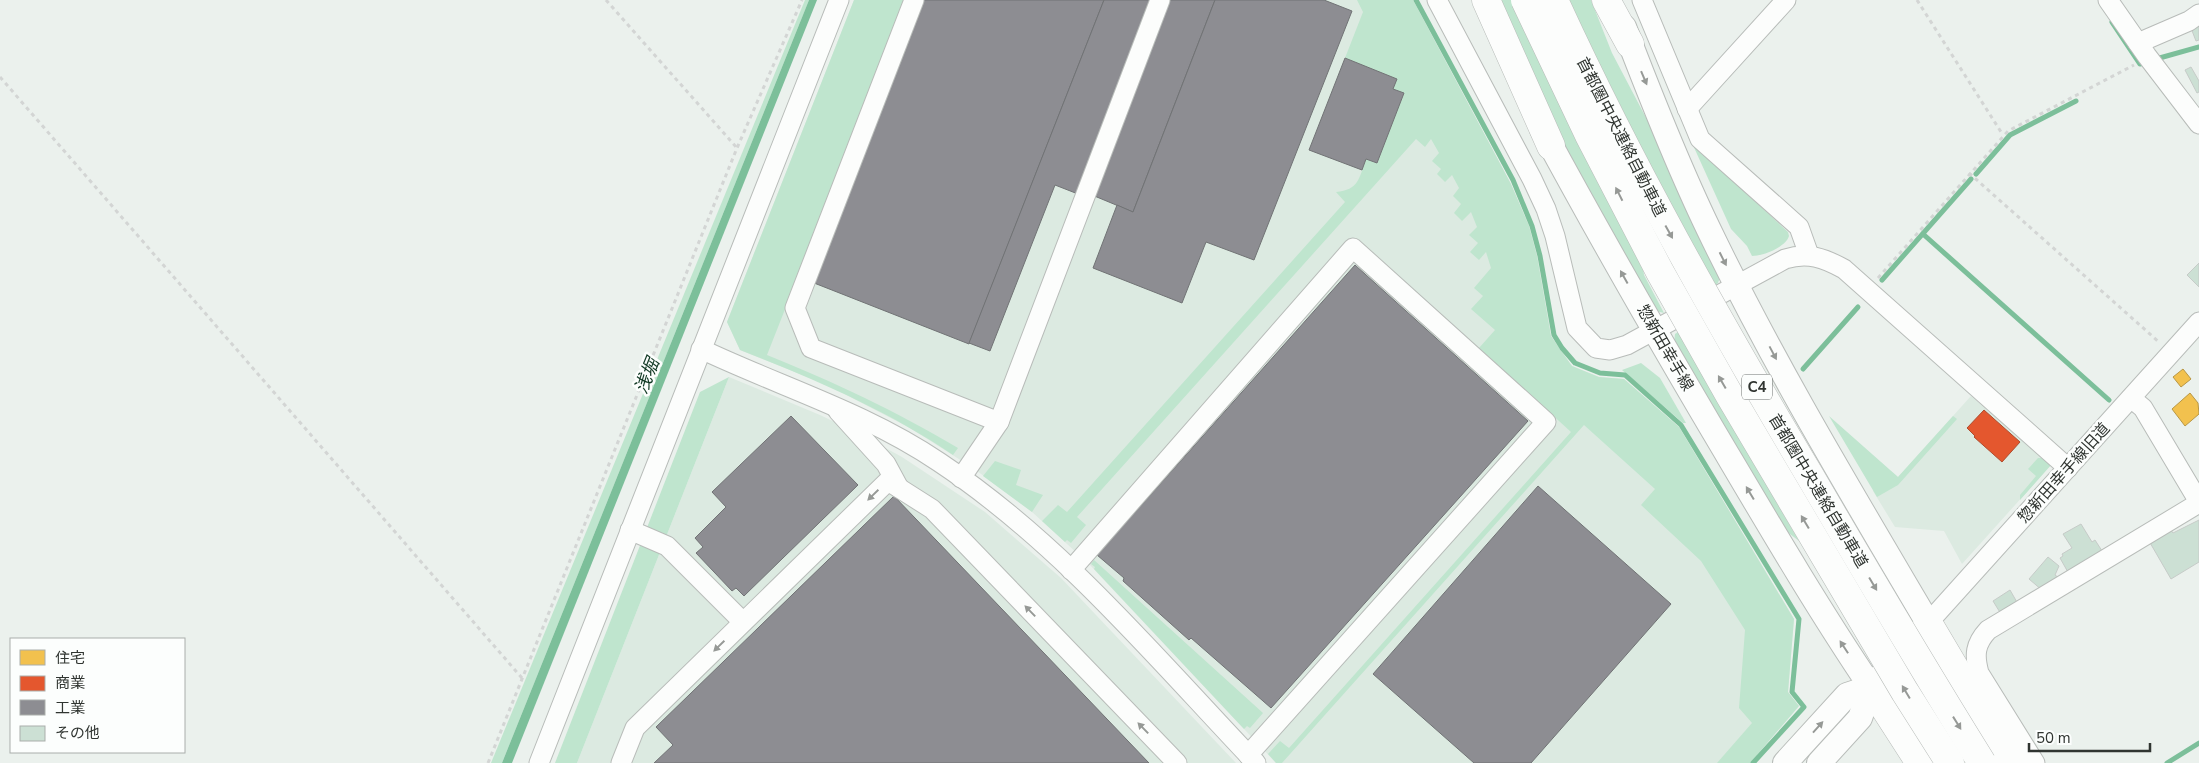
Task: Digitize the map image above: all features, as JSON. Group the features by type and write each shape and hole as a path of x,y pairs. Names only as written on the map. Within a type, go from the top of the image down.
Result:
{"highway":[{"path":"1486,0 1551,146"},
{"name":"首都圏中央連絡自動車道","path":"1525,0 1589,134 1660,272 1765,456 1905,692 1950,763"},
{"name":"首都圏中央連絡自動車道","path":"1554,0 1662,219 1756,386 1924,670 1982,763"},
{"path":"1606,0 1630,44"},
{"path":"1928,623 1965,689 2011,763"},
{"path":"1871,687 1920,763"}],"main road":[{"name":"惣新田幸手線","path":"1472,0 1654,330 1781,546 1871,687"},
{"path":"1613,0 1684,176 1737,285 1823,446 1928,623 1871,687 1860,718 1819,763"},
{"path":"1781,546 1819,560 1841,554 1851,538 1851,526 1845,504 1823,446"},
{"path":"1785,763 1847,695 1871,687"}],"street":[{"path":"538,763 839,0"},
{"path":"914,0 795,308 811,348 999,422"},
{"path":"961,478 999,422 1160,0"},
{"path":"1437,0 1546,209 1555,236 1577,328 1596,348 1610,350 1627,345 1785,259 1809,255 1826,259 1844,269 1868,289 2068,468"},
{"path":"1642,0 1700,139 1799,227 1809,255"},
{"path":"1687,109 1786,0"},
{"path":"2108,0 2138,43 2192,102 2199,124"},
{"path":"2138,43 2189,22 2199,14"},
{"path":"701,349 832,404 890,433 939,462 961,478 1048,548 1100,598 1252,759 1546,422 1353,248 1071,570"},
{"name":"惣新田幸手線旧道","path":"1928,623 2199,322"},
{"path":"2035,763 1979,673 1976,661 1979,640 1988,630 2199,503 2143,408 2131,398"},
{"path":"832,404 886,464 899,488"},
{"path":"621,763 635,728 888,481 932,509 1177,763"},
{"path":"630,530 668,546 743,622"}],"path":[{"path":"606,0 737,148"},
{"path":"488,763 737,148 802,0"},
{"path":"1918,0 2003,136"},
{"path":"1868,289 2008,131 2136,64"},
{"path":"0,77 522,678"},
{"path":"1969,173 2171,353"}],"shaded area":[{"path":"805,0 809,0 502,763 491,763"},
{"path":"809,0 817,0 512,763 502,763"},
{"path":"854,0 1413,0 1511,184 1529,226 1537,256 1551,336 1572,366 1599,377 1624,379 1679,427 1794,619 1788,692 1799,706 1750,763 1276,763 1090,565 1032,512 973,468 910,428 827,385 740,350 727,322"},
{"path":"854,0 907,0 767,355 841,387 911,421 958,448 953,455 902,424 850,396 740,350 727,322"},
{"path":"1357,0 1413,0 1511,184 1529,226 1537,256 1551,336 1572,366 1599,377 1624,379 1679,427 1794,619 1788,692 1799,706 1750,763 1717,763 1752,723 1739,708 1745,630 1701,561 1641,505 1655,489 1584,425 1282,763 1276,763 1268,754 1280,741 1289,748 1571,432 1479,348 1495,330 1471,309 1483,296 1474,288 1491,268 1486,252 1479,260 1470,252 1478,243 1469,235 1477,227 1471,212 1462,221 1454,213 1461,204 1453,196 1459,188 1452,175 1445,182 1437,174 1441,169 1432,161 1439,153 1431,139 1425,147 1416,139 1077,517 1086,525 1071,543 1067,540 1065,542 1042,521 1058,505 1067,512 1345,202 1336,192 1344,191 1354,186 1366,159 1377,163 1404,93 1393,89 1397,79 1345,58 1363,12"},
{"path":"1495,0 1512,0 1664,313 1656,311 1546,115"},
{"path":"1568,0 1591,0 1612,53 1664,152 1720,277 1715,286 1614,99"},
{"path":"1692,143 1788,232 1789,236 1784,244 1768,253 1752,256 1747,246 1731,229"},
{"path":"1678,332 1799,541 1786,531 1674,343 1675,334"},
{"path":"1641,363 1660,378 1686,423 1683,423 1622,370"},
{"path":"729,377 858,433 902,457 985,512 1061,578 1236,763 577,763"},
{"path":"729,377 577,763 555,763 700,392"},
{"path":"1971,396 2051,465 1962,564 1944,531 1895,527 1873,491 1891,471 1898,477"},
{"path":"1829,416 1898,477 1953,416 1957,419 1898,485 1877,497"},
{"path":"2038,458 2043,458 2051,465 2020,500 2020,495 2036,476 2028,469"},
{"path":"995,461 1021,470 1016,485 1043,495 1032,512 983,476"},
{"path":"1094,560 1263,713 1250,728 1247,726 1244,729 1094,569 1095,567 1091,564"}],"building: 住宅":[{"path":"2183,369 2191,379 2181,387 2173,377"},
{"path":"2190,393 2198,403 2199,414 2185,426 2172,409"}],"building: 商業":[{"path":"1984,410 2020,442 2002,462 1974,437 1967,428"}],"building: 工業":[{"path":"919,0 1104,0 969,344 809,281"},
{"path":"1104,0 1215,0 1133,212 1080,190 1078,194 1055,185 990,351 969,343"},
{"path":"1215,0 1324,0 1352,11 1254,260 1206,242 1182,303 1093,268 1117,205 1133,212"},
{"path":"1345,58 1397,79 1393,89 1404,93 1377,163 1366,159 1362,170 1309,150"},
{"path":"1355,265 1528,421 1271,708 1191,638 1189,640 1097,555"},
{"path":"791,416 858,485 744,596 736,588 732,591 696,553 703,547 695,538 726,507 712,492"},
{"path":"1538,486 1671,604 1531,763 1474,763 1373,674"},
{"path":"894,496 1149,763 654,763 673,745 656,727"}],"building: その他":[{"path":"2199,25 2199,40 2196,41 2191,28"},
{"path":"2191,67 2199,81 2199,92 2197,93 2185,70"},
{"path":"2199,263 2199,287 2187,275"},
{"path":"2199,520 2199,562 2171,579 2149,541 2170,529 2173,533"},
{"path":"2081,524 2092,542 2095,540 2104,554 2069,574 2060,558 2063,556 2062,554 2072,548 2063,534"},
{"path":"2048,557 2059,566 2055,575 2059,578 2043,591 2029,579"},
{"path":"2010,590 2018,604 2001,614 1993,601"}],"waterway":[{"path":"1416,0 1513,180 1532,226 1540,256 1554,335 1562,348 1575,363 1600,373 1625,375 1681,425 1799,619 1792,692 1804,707 1753,763"},
{"path":"2112,22 2140,64 2145,63"},
{"path":"2156,59 2199,47"},
{"path":"1976,174 2010,135 2076,101"},
{"path":"1882,280 1971,179"},
{"path":"1923,234 2109,400"},
{"path":"1803,369 1858,307"},
{"path":"2167,763 2199,743"}],"water label":[{"name":"浅堀","path":"647,376"}]}
